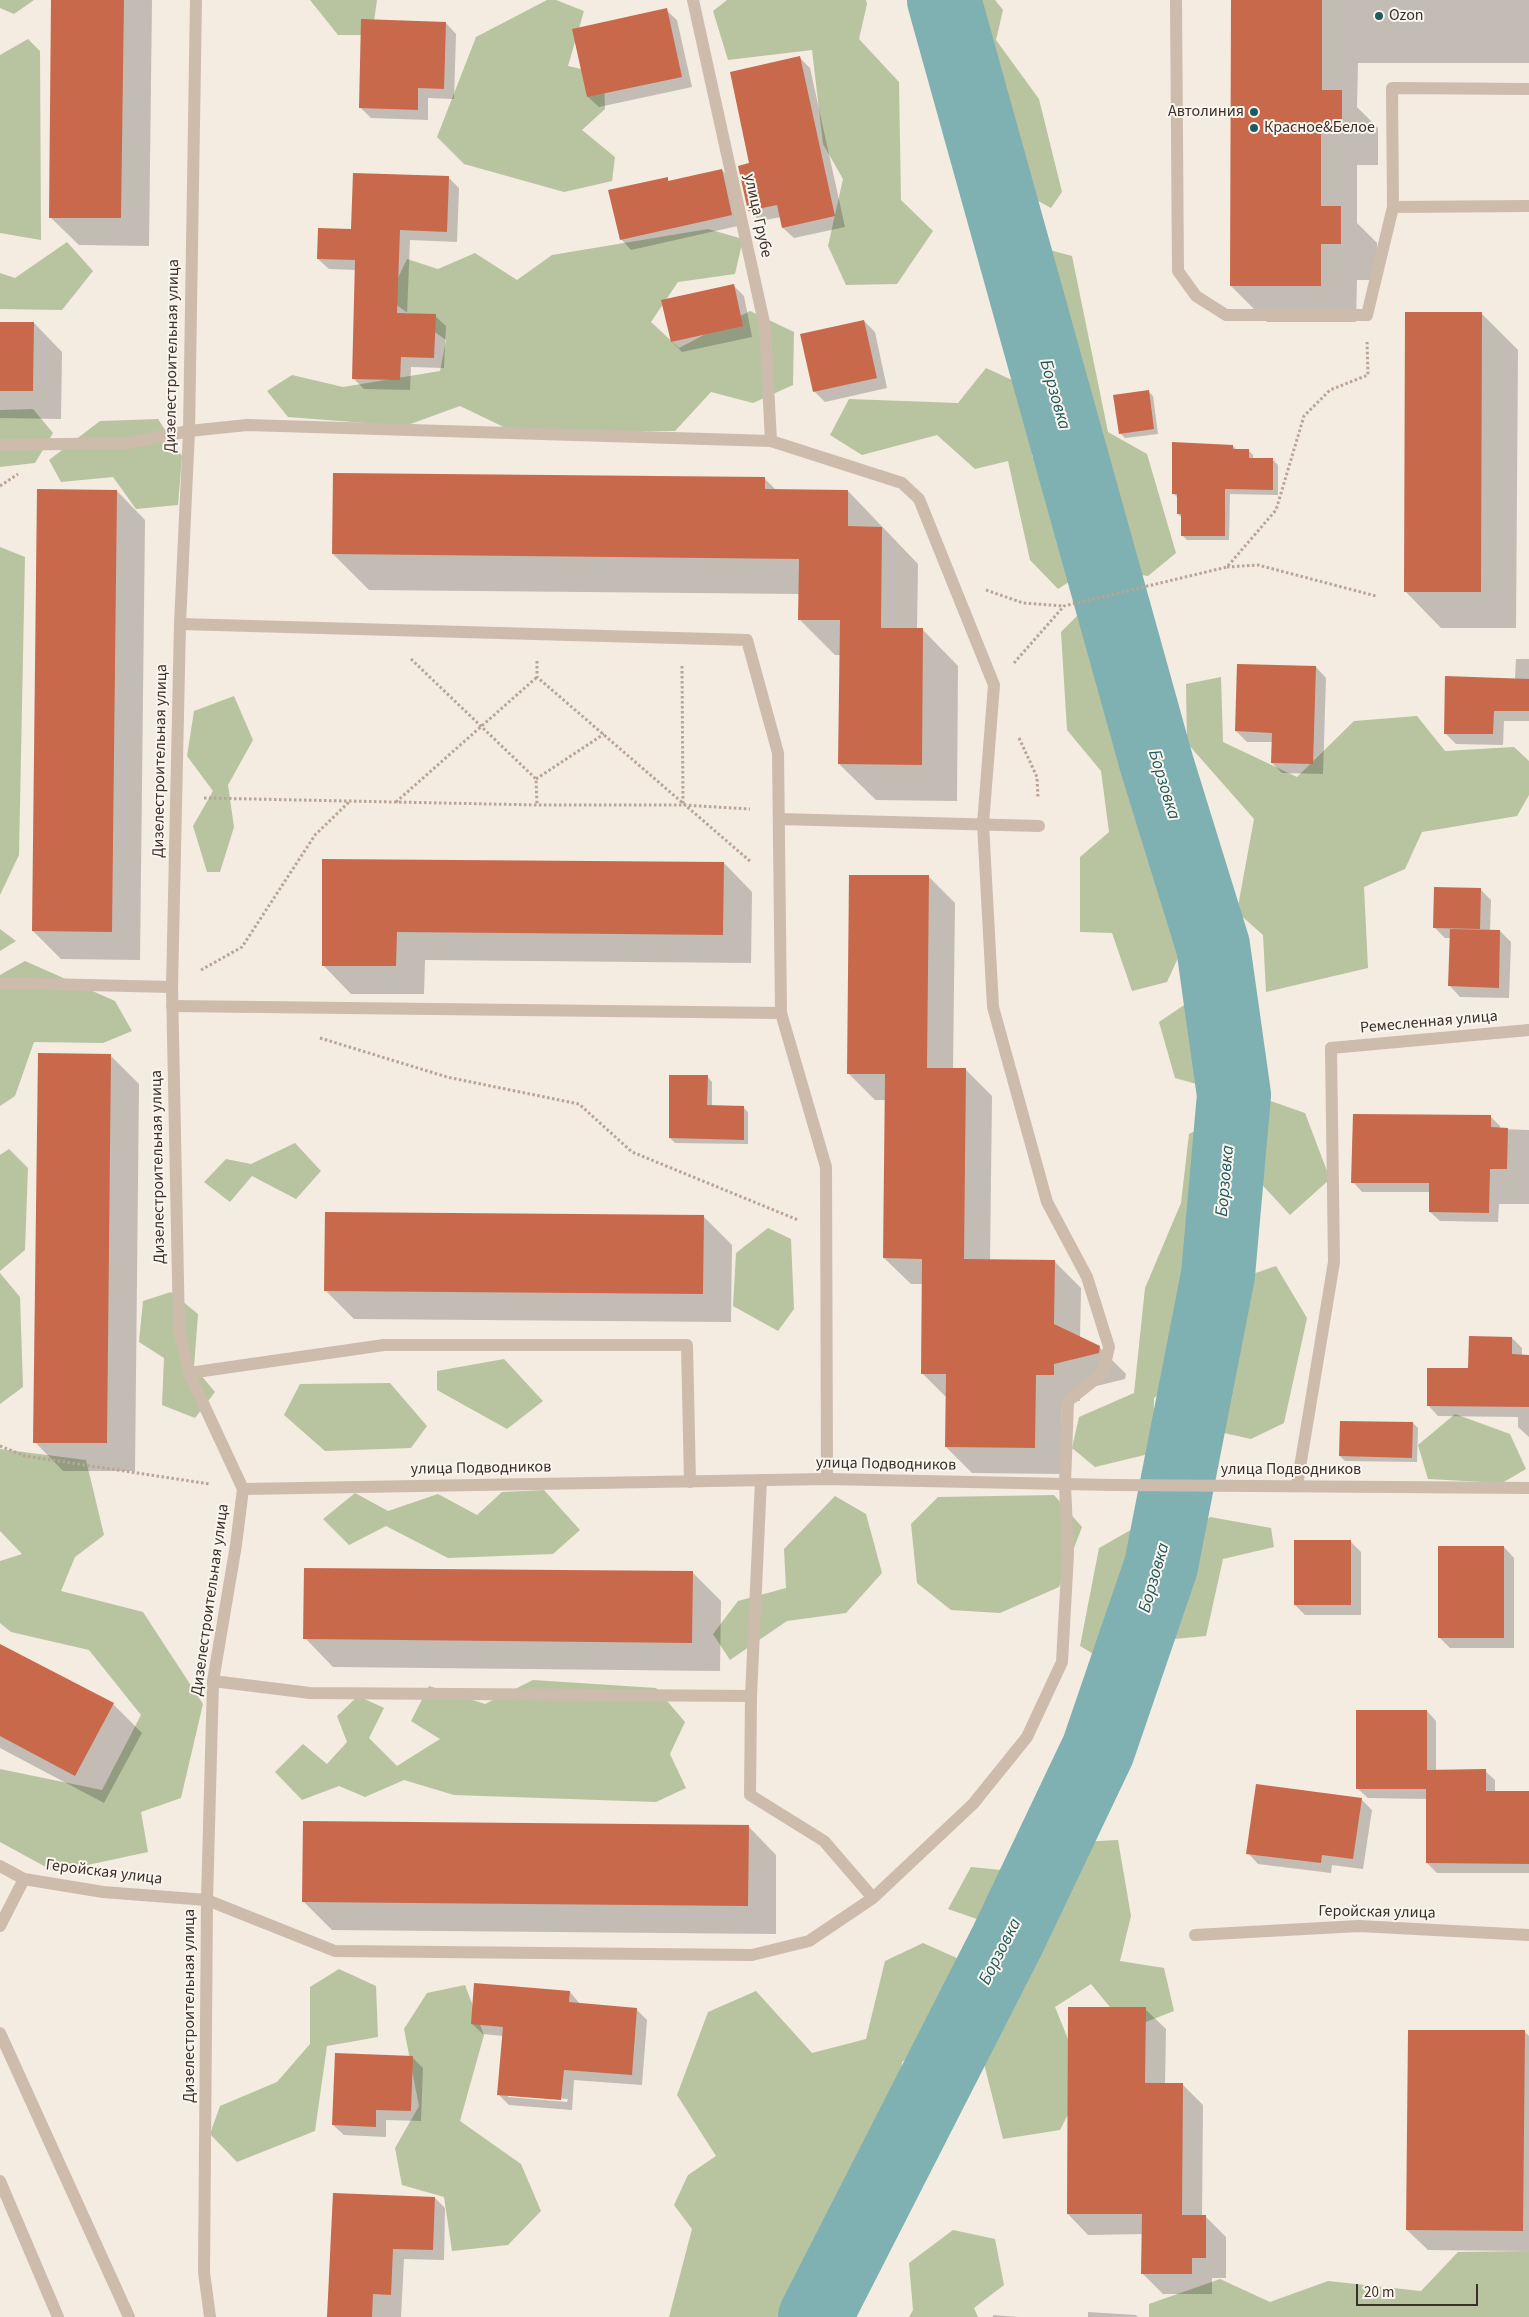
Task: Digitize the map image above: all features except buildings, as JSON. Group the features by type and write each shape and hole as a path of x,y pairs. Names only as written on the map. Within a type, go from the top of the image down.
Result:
{"street":[{"name":"Дизелестроительная улица","path":"196,0 189,431 180,624 172,986 179,1329 189,1373 243,1489 236,1545 213,1681 207,1900 204,2272 210,2317"},
{"name":"улица Грубе","path":"693,0 765,327 771,441"},
{"path":"1176,0 1178,271 1196,296 1226,315 1367,315 1393,207 1392,88 1529,89"},
{"path":"1393,207 1529,206"},
{"path":"0,445 128,443 189,431 246,425 771,441 902,483 919,499 994,685"},
{"path":"180,624 747,640 778,753 781,1013 826,1167 827,1480"},
{"name":"Геройская улица","path":"0,1866 24,1880 103,1892 207,1900 335,1951 752,1955 809,1941 874,1898 973,1804 1027,1737 1062,1662 1068,1554 1065,1484 1068,1401 1103,1373 1109,1347 1087,1277 1047,1202 993,1007 983,824 994,685"},
{"path":"779,818 1039,826"},
{"path":"0,983 172,986"},
{"path":"172,1006 781,1013"},
{"name":"Ремесленная улица","path":"1297,1485 1334,1262 1331,1048 1529,1030"},
{"path":"189,1373 384,1345 687,1345 690,1482"},
{"path":"761,1480 751,1696 750,1795 824,1841 874,1898"},
{"name":"улица Подводников","path":"243,1489 761,1480 1529,1488"},
{"path":"213,1681 310,1693 751,1696"},
{"path":"0,1926 24,1880"},
{"name":"Геройская улица","path":"1195,1935 1359,1926 1529,1935"},
{"path":"0,2033 128,2317"},
{"path":"0,2181 58,2317"}],"path":[{"path":"1226,567 1276,510 1304,416 1330,390 1368,376 1367,315"},
{"path":"950,578 1023,603 1065,606 1226,567 1258,565 1376,596"},
{"path":"994,685 1065,606"},
{"path":"381,630 536,779 537,805"},
{"path":"396,802 537,677 538,634"},
{"path":"682,638 683,805"},
{"path":"537,677 780,887"},
{"path":"536,779 604,734"},
{"path":"1018,735 1037,777 1039,826"},
{"path":"176,798 537,805 683,805 762,810 779,818"},
{"path":"172,986 242,947 315,835 350,802"},
{"path":"318,1037 447,1077 579,1104 632,1152 826,1232"},
{"path":"0,1446 25,1456 243,1489"}],"green space":[{"path":"0,0 34,0 14,14 0,8"},
{"path":"310,0 377,0 372,35 338,35"},
{"path":"547,0 556,0 584,11 568,66 604,74 605,109 582,130 615,157 612,181 564,192 464,164 437,137 476,37"},
{"path":"727,0 866,0 867,4 859,39 899,82 901,200 933,231 897,284 846,285 828,246 843,179 823,144 812,50 728,60 713,11"},
{"path":"959,0 995,0 1003,10 996,40 1039,99 1062,192 1051,208 1031,197 1012,120 976,69"},
{"path":"28,39 40,51 41,240 0,233 0,55"},
{"path":"708,229 743,239 735,274 678,282 651,322 679,348 750,311 794,332 793,385 753,403 711,392 675,431 512,431 460,406 405,426 288,417 267,391 292,375 343,387 440,371 446,340 388,299 407,259 438,269 475,253 517,280 552,255"},
{"path":"67,242 93,271 62,310 0,309 0,273 15,278"},
{"path":"1046,249 1072,256 1108,432 1147,454 1176,553 1148,576 1111,570 1098,479 1099,424 1068,394 1032,269"},
{"path":"986,368 1038,392 1032,456 1072,507 1087,570 1058,589 1030,560 1008,461 975,469 937,435 862,455 830,435 849,399 958,403"},
{"path":"33,409 53,433 35,463 0,467 0,410"},
{"path":"158,419 182,456 178,505 136,509 113,477 61,482 49,460 100,421"},
{"path":"0,547 25,557 19,855 0,895"},
{"path":"1082,611 1108,625 1117,729 1144,758 1192,927 1167,982 1132,991 1112,933 1080,932 1080,857 1109,832 1101,771 1067,730 1061,632"},
{"path":"1221,677 1223,742 1297,777 1354,721 1417,716 1445,751 1514,747 1529,761 1529,795 1517,816 1422,832 1405,869 1364,887 1368,968 1266,992 1263,935 1237,912 1254,819 1187,743 1186,684"},
{"path":"234,696 253,740 228,785 234,827 220,872 207,872 193,826 213,791 187,756 194,711"},
{"path":"0,929 16,941 0,951"},
{"path":"25,961 115,1001 132,1031 103,1043 34,1042 15,1096 0,1106 0,975"},
{"path":"1193,999 1242,1010 1239,1062 1200,1085 1175,1078 1159,1022"},
{"path":"1262,1098 1305,1113 1330,1179 1290,1215 1243,1164 1204,1184 1210,1245 1180,1305 1184,1373 1154,1398 1153,1453 1095,1467 1072,1448 1079,1417 1134,1393 1145,1288 1181,1203 1189,1134"},
{"path":"295,1143 321,1171 296,1199 252,1176 230,1202 204,1182 226,1159 251,1164"},
{"path":"9,1149 28,1168 25,1250 0,1271 0,1155"},
{"path":"768,1228 791,1239 794,1309 778,1331 733,1306 736,1253"},
{"path":"1276,1266 1307,1318 1284,1423 1251,1439 1206,1429 1196,1397 1238,1279"},
{"path":"0,1273 20,1297 23,1387 0,1404"},
{"path":"171,1292 198,1314 194,1367 215,1392 195,1418 162,1405 164,1358 139,1342 143,1301"},
{"path":"504,1359 543,1401 507,1429 437,1390 437,1371"},
{"path":"390,1383 427,1426 411,1448 325,1451 284,1415 300,1384"},
{"path":"1455,1414 1510,1434 1526,1469 1502,1483 1428,1479 1418,1445"},
{"path":"0,1449 86,1460 104,1535 75,1557 61,1591 143,1612 203,1704 181,1798 141,1812 148,1852 55,1872 0,1842 0,1769 102,1790 141,1715 89,1650 11,1632 0,1623 0,1561 22,1554 0,1531"},
{"path":"544,1490 580,1530 553,1554 448,1558 386,1526 349,1545 323,1519 355,1493 388,1511 438,1494 477,1515 502,1492"},
{"path":"1054,1495 1082,1527 1059,1587 1000,1613 951,1610 917,1583 911,1524 938,1497"},
{"path":"835,1496 866,1514 882,1573 846,1613 787,1621 730,1660 713,1634 738,1601 786,1588 784,1549"},
{"path":"1210,1517 1271,1528 1274,1547 1223,1559 1206,1636 1163,1640 1122,1671 1080,1646 1099,1548 1136,1527 1173,1547"},
{"path":"533,1680 656,1688 685,1722 670,1754 686,1788 656,1802 454,1795 404,1780 365,1797 339,1786 302,1800 275,1772 303,1744 327,1764 347,1742 337,1716 358,1696 384,1708 369,1738 397,1766 440,1739 411,1721 429,1686 485,1704"},
{"path":"1118,1840 1131,1916 1120,1961 1164,1968 1174,2011 1128,2029 1091,1984 1055,2007 1085,2081 1060,2130 1003,2139 977,2036 1003,1928 948,1909 971,1867 1052,1875 1079,1842"},
{"path":"923,1943 959,1959 947,2033 902,2062 900,2109 876,2123 880,2173 833,2254 810,2273 796,2317 669,2317 692,2229 674,2205 688,2175 716,2156 677,2095 708,2012 756,1991 812,2053 866,2039 885,1961"},
{"path":"339,1969 376,1986 378,2037 327,2046 315,2131 237,2162 210,2134 220,2106 277,2082 310,2044 310,1987"},
{"path":"465,1985 484,2035 460,2121 521,2164 541,2211 508,2245 452,2251 444,2197 402,2185 395,2148 419,2106 404,2029 427,1993"},
{"path":"953,2230 995,2239 1004,2285 974,2308 978,2317 909,2317 913,2310 909,2263"},
{"path":"1529,2251 1529,2317 1149,2317 1149,2304 1220,2279 1270,2302 1328,2281 1421,2291 1458,2252"}],"waterway":[{"name":"Борзовка","path":"815,2317 1007,1941 1098,1750 1161,1566 1218,1275 1234,1095 1213,946 1157,765 944,0"}],"place":[{"name":"Ozon","path":"1379,16"},
{"name":"Автолиния","path":"1254,112"},
{"name":"Красное&Белое","path":"1254,128"}]}
